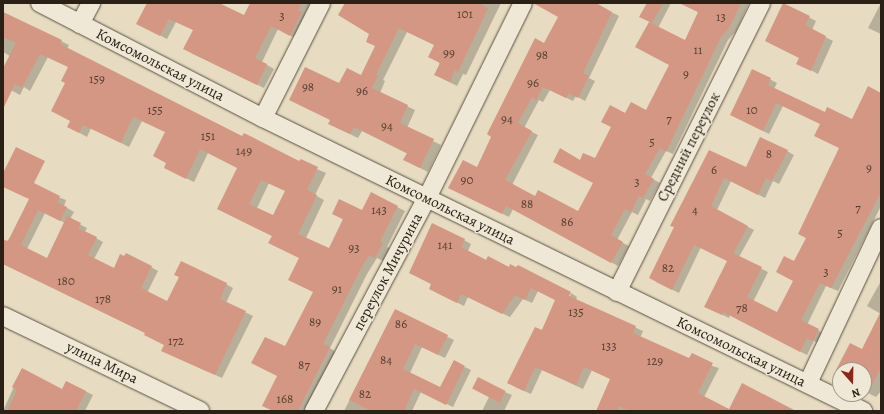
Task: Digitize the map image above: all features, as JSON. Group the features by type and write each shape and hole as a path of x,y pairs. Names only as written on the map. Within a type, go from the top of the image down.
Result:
{"street":[{"name":"Комсомольская улица","path":"40,3 263,118 616,292 808,383 863,411"},
{"path":"80,24 91,3"},
{"path":"263,118 321,3"},
{"name":"переулок Мичурина","path":"314,411 427,198 523,3"},
{"name":"Средний переулок","path":"616,292 761,3"},
{"path":"808,383 881,228"},
{"name":"улица Мира","path":"3,316 200,411"}],"building":[{"path":"147,3 219,3 244,15 250,3 302,3 298,10 302,12 290,36 271,26 255,58 267,64 257,85 183,49 193,30 169,19 160,36 136,24"},
{"path":"345,3 478,3 488,8 458,72 455,70 450,82 434,75 440,63 428,57 434,45 399,28 376,75 378,76 372,88 408,105 400,123 434,139 420,168 403,160 407,153 354,127 350,134 328,124 330,120 289,100 305,67 339,83 347,68 361,75 375,46 366,42 369,34 338,15"},
{"path":"533,3 596,3 612,12 583,73 589,76 578,98 569,93 566,98 543,87 536,100 532,97 518,123 532,131 505,180 535,196 538,190 578,211 593,183 553,162 560,148 580,160 583,153 595,158 611,127 601,122 610,105 625,113 631,102 646,110 669,65 635,47 649,22 685,40 698,12 679,3 741,3 729,28 721,37 666,152 660,148 645,174 654,179 643,198 639,196 631,212 625,209 611,235 623,242 611,263 506,206 502,214 448,188 463,160 477,167 491,137 487,134 535,38 544,43 558,17"},
{"path":"647,3 663,3 652,23 639,17"},
{"path":"783,3 810,16 805,25 826,36 811,71 796,64 799,58 765,41"},
{"path":"3,12 62,40 60,44 242,136 244,133 299,161 301,159 318,167 307,190 317,195 298,234 329,248 343,219 332,214 339,199 362,210 371,192 398,206 380,241 383,243 375,258 369,255 323,344 330,347 298,411 273,411 262,406 277,376 251,363 265,337 285,346 313,292 288,280 299,258 268,243 272,236 217,209 237,168 200,149 186,179 164,168 166,163 153,156 165,132 133,117 121,143 83,125 79,133 67,127 70,121 51,111 65,83 61,81 68,67 40,54 22,88 15,84 3,109 3,68 16,43 3,37","holes":["261,180 285,191 273,215 249,204"]},
{"path":"752,69 771,78 768,85 825,112 827,107 852,119 868,86 881,93 881,192 831,288 820,283 801,320 819,329 813,341 807,338 800,352 723,312 722,315 704,307 727,261 694,245 672,290 649,278 674,227 670,226 709,150 746,167 760,137 788,150 772,181 766,178 758,195 724,178 711,206 748,226 733,253 762,267 747,297 777,312 793,281 776,272 784,256 794,261 806,238 798,234 839,148 814,136 820,124 776,103 763,131 730,115"},
{"path":"16,147 45,161 34,183 60,196 57,202 67,207 60,221 38,210 21,245 47,258 67,216 81,223 78,228 97,237 88,255 114,268 120,254 124,256 126,253 152,266 141,288 167,301 179,277 174,275 181,261 227,283 220,299 246,311 215,375 161,351 164,345 144,335 145,333 3,264 3,239 7,241 9,239 29,199 3,187 3,173"},
{"path":"432,223 465,239 461,247 486,260 488,256 509,267 510,264 516,267 518,265 571,292 569,296 636,326 633,333 689,358 692,353 713,363 698,393 729,409 742,383 796,411 629,411 619,406 617,411 596,411 610,379 584,367 576,385 535,367 524,391 507,383 535,327 542,330 555,300 531,288 525,300 515,295 502,314 461,294 457,303 429,289 431,284 409,273"},
{"path":"395,309 448,335 438,355 415,344 403,369 440,387 454,360 465,366 446,405 414,389 404,411 371,411 349,400"},
{"path":"881,311 881,367 872,385 872,362 840,362 850,343 862,349"},
{"path":"22,368 62,389 66,381 86,391 76,411 7,411 17,390 12,387"},
{"path":"478,377 506,391 500,403 472,389"}]}
